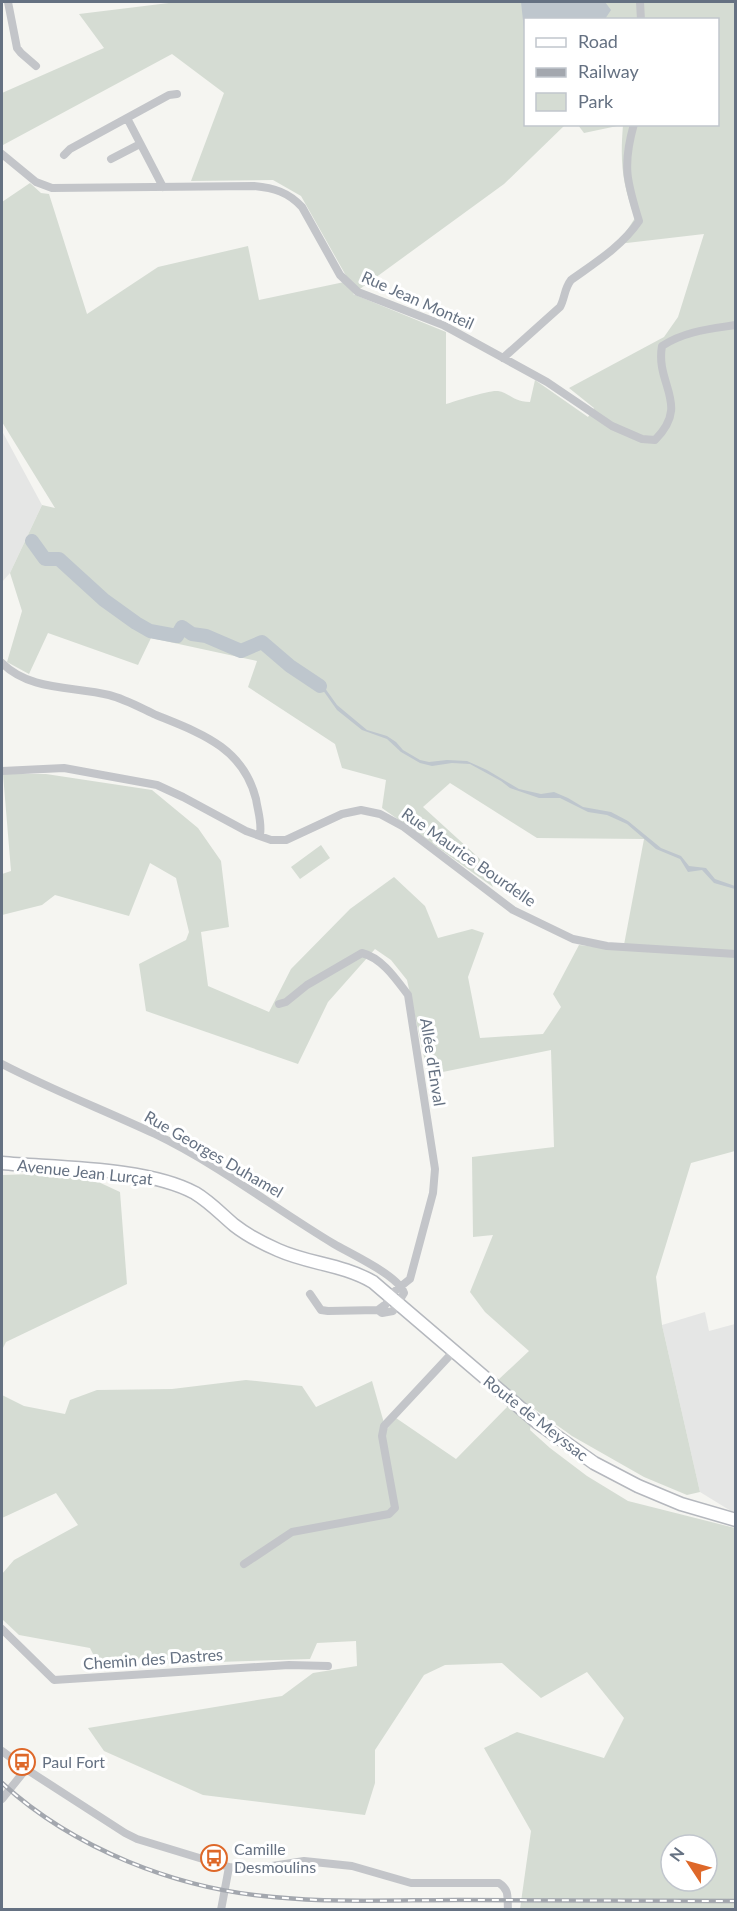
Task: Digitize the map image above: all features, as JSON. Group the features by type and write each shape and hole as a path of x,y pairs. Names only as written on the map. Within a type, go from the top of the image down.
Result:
{"main road":[{"name":"Avenue Jean Lurçat","path":"2,1163 123,1173 178,1186 213,1205 251,1238 282,1252 350,1270 373,1282 395,1299"},
{"name":"Route de Meyssac","path":"395,1299 538,1424 594,1463 638,1486 681,1504 735,1520"}],"street":[{"path":"8,2 17,48 36,66"},
{"path":"640,2 641,18"},
{"path":"64,155 70,149 169,95 177,94"},
{"path":"127,118 163,186"},
{"path":"503,358 560,307 564,300 566,286 571,280 629,236 639,221 626,178 627,146 633,126"},
{"path":"111,159 140,144"},
{"name":"Rue Jean Monteil","path":"2,154 36,182 52,188 254,186 284,192 293,197 302,207 340,275 358,292 381,303 443,325 547,382 612,426 642,439 655,440 669,423 672,411 660,357 663,346 674,338 689,333 735,325"},
{"path":"2,663 14,674 34,682 115,697 191,729 222,747 238,761 250,783 262,825 260,835"},
{"name":"Rue Maurice Bourdelle","path":"2,771 64,768 157,785 246,831 271,840 286,840 342,814 361,810 380,814 404,827 513,910 573,939 607,946 735,954"},
{"name":"Allée d'Enval","path":"279,1004 286,1002 307,986 362,953 370,955 393,974 408,995 435,1169 433,1192 410,1279 402,1287"},
{"name":"Rue Georges Duhamel","path":"2,1064 54,1090 156,1135 238,1181 402,1287"},
{"path":"310,1294 321,1310 378,1310 395,1299 402,1287"},
{"path":"244,1564 292,1532 389,1514 395,1508 382,1436 384,1426 454,1351"},
{"name":"Chemin des Dastres","path":"2,1629 54,1680 289,1665 328,1666"},
{"path":"2,1750 26,1769 124,1833 137,1839 229,1867 253,1869 304,1861 352,1866 411,1883 498,1884 508,1892 508,1910"},
{"path":"2,1799 26,1769"},
{"path":"221,1910 229,1867"}],"shaded area":[{"path":"521,2 605,2 611,10 606,18 524,18 524,30"},
{"path":"2,431 42,505 10,573 2,582"},
{"path":"322,684 337,705 367,730 387,736 403,750 420,760 429,762 467,761 519,789 541,794 554,792 583,807 611,812 628,821 661,848 681,856 689,866 706,868 715,879 735,886 735,889 714,883 702,870 688,872 680,859 656,849 627,824 607,815 588,812 560,798 539,798 510,788 470,764 452,763 432,766 420,763 401,752 387,739 362,730 337,710 320,686"},
{"path":"705,1312 709,1331 735,1324 736,1327 735,1512 700,1492 662,1325"}],"green space":[{"path":"177,2 735,2 735,1151 691,1163 656,1277 662,1325 700,1492 687,1495 644,1477 572,1436 533,1408 530,1430 587,1476 628,1501 735,1528 735,1909 520,1909 531,1831 484,1748 517,1732 604,1758 624,1718 587,1672 541,1698 502,1663 445,1665 424,1675 375,1750 375,1783 365,1815 203,1795 104,1751 88,1728 282,1696 313,1673 357,1666 356,1641 317,1643 310,1659 99,1666 90,1648 19,1635 2,1619 2,1574 14,1560 78,1525 56,1493 2,1518 2,1395 24,1406 65,1414 70,1400 97,1390 172,1389 246,1380 302,1386 316,1407 372,1381 386,1430 396,1418 456,1459 517,1397 498,1380 529,1351 485,1312 470,1292 493,1235 473,1237 472,1157 554,1147 551,1050 428,1075 407,980 391,960 375,949 328,1002 298,1064 146,1011 139,964 186,940 189,932 176,878 150,863 129,916 55,895 42,905 2,915 2,874 11,871 3,774 46,774 152,790 198,828 221,861 229,927 201,932 208,986 269,1012 291,969 350,909 394,877 425,906 438,938 472,929 484,933 468,977 480,1038 543,1034 561,1007 553,994 579,945 623,950 644,839 537,838 450,783 423,807 480,859 493,887 382,808 386,780 342,768 335,744 248,687 257,661 151,638 138,665 48,633 29,674 7,662 22,611 10,573 42,505 55,508 2,422 2,202 30,183 41,193 49,194 87,314 158,267 248,246 259,300 349,281 301,196 273,180 191,181 224,93 172,54 3,145 2,93 104,48 79,14","holes":["524,18 719,18 719,126 623,126 623,172 635,218 618,244 704,234 678,317 664,337 569,388 594,408 588,417 535,380 530,402 520,401 493,391 446,404 446,332 353,294 504,184 564,126 524,126"]},
{"path":"579,126 617,126 584,133"},
{"path":"321,845 330,858 300,879 291,867"},
{"path":"37,1174 92,1179 120,1192 127,1284 6,1342 2,1350 2,1175"}],"waterway":[{"path":"32,541 45,559 59,559 104,600 150,631 177,636 182,627 192,634 206,636 241,651 262,642 290,666 320,686"}],"railway":[{"path":"2,1783 30,1807 61,1828 128,1862 164,1875 237,1893 342,1901 736,1901"}],"place":[{"name":"Paul Fort","path":"22,1762"},
{"name":"Camille Desmoulins","path":"214,1858"}]}
